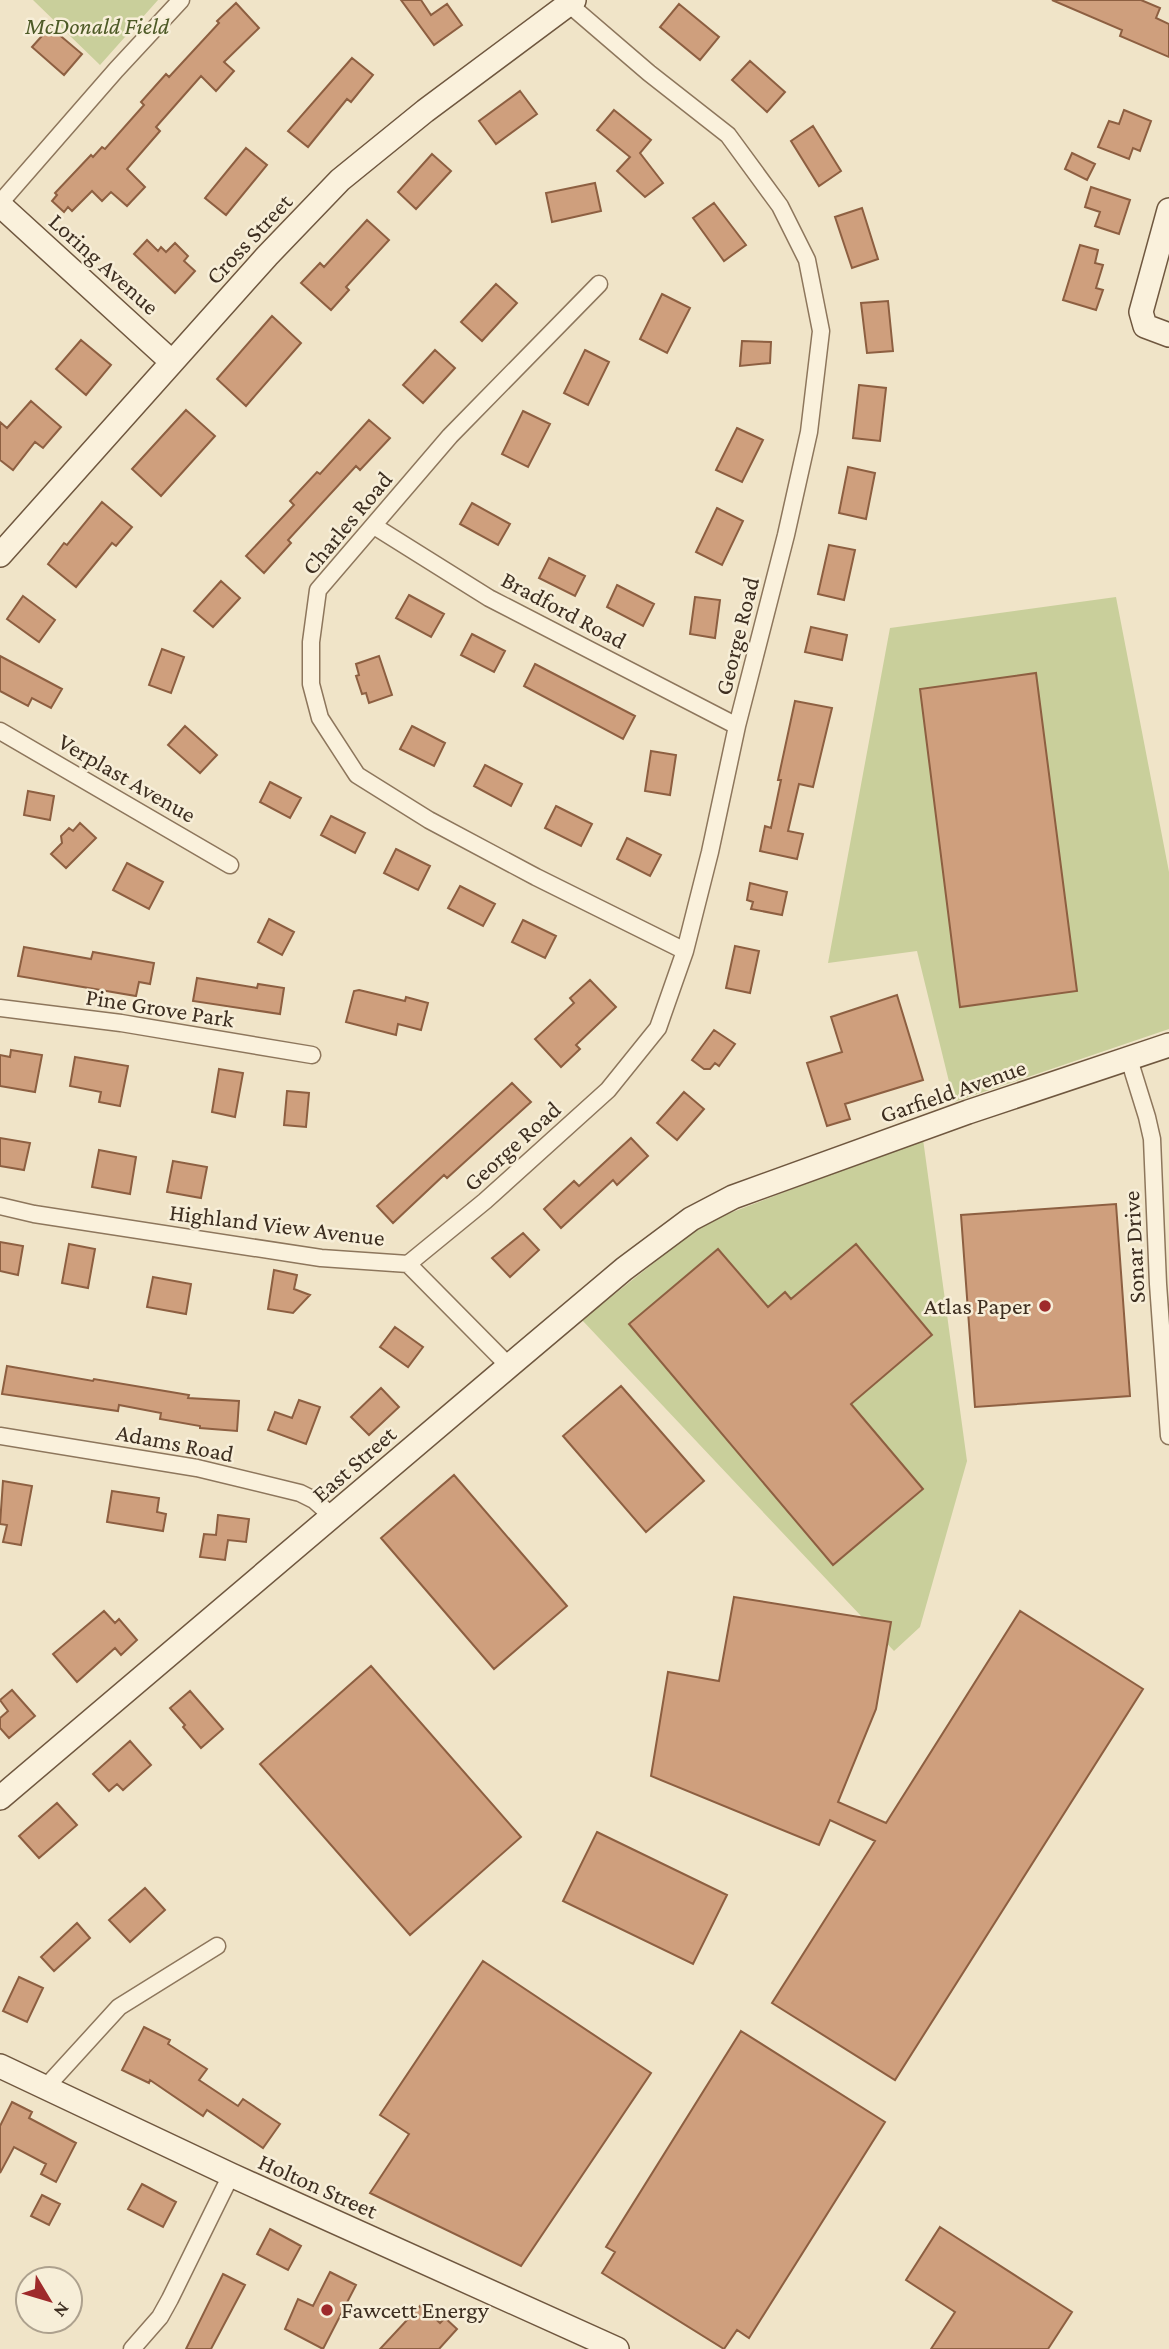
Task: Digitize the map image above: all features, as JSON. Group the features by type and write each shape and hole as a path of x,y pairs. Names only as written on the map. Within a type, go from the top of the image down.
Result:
{"street":[{"path":"0,204 116,70 181,0"},
{"name":"Cross Street","path":"0,555 172,362 340,180 569,1"},
{"name":"George Road","path":"408,1264 485,1201 608,1090 658,1028 685,951 809,432 821,331 807,260 780,206 728,135 649,73 569,1"},
{"name":"Loring Avenue","path":"0,204 172,362"},
{"path":"1169,210 1142,308 1143,323 1151,330 1169,335"},
{"name":"Charles Road","path":"599,284 450,436 318,590 311,642 311,684 320,718 358,775 441,826 685,951"},
{"name":"Bradford Road","path":"374,526 489,598 737,726"},
{"name":"Verplast Avenue","path":"0,731 230,865"},
{"name":"Pine Grove Park","path":"0,1008 121,1023 312,1055"},
{"name":"Garfield Avenue","path":"755,1189 968,1112 1169,1045"},
{"name":"Sonar Drive","path":"1129,1059 1152,1139 1158,1284 1169,1436"},
{"name":"East Street","path":"0,1798 624,1269 691,1219 722,1201 755,1189"},
{"name":"Highland View Avenue","path":"0,1206 34,1214 321,1258 408,1264 509,1366"},
{"name":"Adams Road","path":"0,1436 197,1468 311,1497 333,1517"},
{"path":"46,2087 119,2007 216,1946"},
{"name":"Holton Street","path":"0,2066 231,2175 617,2349"},
{"path":"132,2349 160,2317 231,2175"}],"green space":[{"name":"McDonald Field","path":"33,0 158,0 100,65"},
{"path":"1116,597 1169,872 1169,1029 954,1102 917,951 828,963 890,628"},
{"path":"923,1139 967,1461 920,1627 894,1651 582,1320 704,1223"}],"building":[{"path":"401,0 421,0 431,15 447,4 462,25 434,45"},
{"path":"1052,0 1141,0 1160,8 1156,18 1169,24 1169,57 1120,36 1122,30"},
{"path":"236,3 259,28 224,62 234,71 216,91 201,76 156,127 160,131 127,169 145,187 127,206 111,192 102,201 92,191 72,211 68,207 64,212 52,201 57,195 55,193 91,155 93,157 102,147 105,149 144,105 141,102 166,74 169,77"},
{"path":"679,4 719,37 700,60 660,27"},
{"path":"50,27 82,54 64,75 32,47"},
{"path":"352,58 373,75 351,102 347,99 308,147 288,131"},
{"path":"750,61 785,92 767,112 732,80"},
{"path":"520,91 537,114 496,144 479,121"},
{"path":"614,110 651,140 640,153 663,183 645,197 617,171 630,157 597,130"},
{"path":"1124,110 1151,121 1140,151 1133,148 1129,159 1098,147 1109,121 1119,124"},
{"path":"813,126 841,171 819,186 791,141"},
{"path":"246,148 267,165 226,215 205,198"},
{"path":"1072,153 1095,164 1087,180 1065,169"},
{"path":"432,154 451,171 416,209 398,192"},
{"path":"595,183 601,211 552,222 546,193"},
{"path":"1091,187 1130,200 1119,234 1095,226 1100,212 1085,207"},
{"path":"714,203 746,245 724,261 693,218"},
{"path":"862,208 878,259 852,268 835,217"},
{"path":"367,220 389,240 346,287 349,290 331,310 301,283 320,263 324,267"},
{"path":"147,240 158,251 161,247 166,252 175,243 188,256 184,261 195,271 175,293 134,254"},
{"path":"1080,245 1098,250 1095,263 1103,265 1096,288 1103,290 1096,310 1063,300"},
{"path":"496,284 517,303 482,341 461,322"},
{"path":"662,294 690,308 667,353 640,339"},
{"path":"888,301 893,351 867,353 861,303"},
{"path":"272,316 301,343 246,406 217,379"},
{"path":"81,340 111,365 86,395 56,369"},
{"path":"742,341 771,342 770,363 740,366"},
{"path":"435,350 455,368 423,403 403,385"},
{"path":"585,350 609,362 588,405 564,393"},
{"path":"859,385 886,388 880,441 853,438"},
{"path":"31,401 61,427 43,448 35,442 13,470 0,460 0,422 7,428"},
{"path":"186,410 215,436 161,496 132,469"},
{"path":"523,411 550,424 528,467 502,454"},
{"path":"369,420 390,438 360,470 356,466 288,540 291,543 264,573 246,556 294,505 290,501 317,472 320,474"},
{"path":"737,428 763,440 742,482 716,470"},
{"path":"848,467 875,473 866,519 839,513"},
{"path":"102,502 132,527 116,546 112,543 76,587 48,564"},
{"path":"472,503 510,524 498,545 460,524"},
{"path":"717,508 743,521 722,565 696,552"},
{"path":"829,545 855,550 844,600 818,594"},
{"path":"549,558 585,576 575,596 539,578"},
{"path":"221,581 240,598 213,627 194,611"},
{"path":"617,585 654,604 643,626 607,607"},
{"path":"409,595 444,614 431,637 396,618"},
{"path":"23,596 55,620 39,642 7,619"},
{"path":"695,597 720,600 715,638 690,634"},
{"path":"811,627 847,635 842,660 805,652"},
{"path":"472,634 505,651 494,672 461,655"},
{"path":"162,649 184,657 171,693 149,685"},
{"path":"0,656 62,689 51,708 32,698 28,706 0,691"},
{"path":"379,656 392,695 369,703 366,693 362,694 356,676 359,675 356,664"},
{"path":"535,664 635,716 623,739 524,686"},
{"path":"1036,673 1077,991 960,1007 920,689"},
{"path":"795,701 832,708 813,787 799,784 788,831 803,834 797,859 760,851 765,826 771,828"},
{"path":"185,726 217,755 200,773 168,745"},
{"path":"412,726 445,743 434,766 400,749"},
{"path":"651,751 676,755 670,795 645,791"},
{"path":"485,765 522,784 511,806 474,786"},
{"path":"270,782 301,798 290,818 260,802"},
{"path":"28,791 54,796 50,820 24,815"},
{"path":"556,806 592,824 581,846 545,828"},
{"path":"331,816 365,833 355,853 321,835"},
{"path":"80,823 96,838 66,868 51,854 62,843 61,836 69,828 73,831"},
{"path":"627,838 661,855 650,876 617,859"},
{"path":"396,849 430,866 418,890 384,873"},
{"path":"127,863 163,882 149,909 113,890"},
{"path":"750,883 787,892 782,915 751,909 753,902 747,900"},
{"path":"460,886 495,904 483,926 448,908"},
{"path":"269,919 294,932 282,955 258,942"},
{"path":"523,920 556,936 545,958 512,942"},
{"path":"735,946 759,951 750,993 726,988"},
{"path":"24,947 91,959 93,952 154,963 150,984 139,982 136,996 18,976"},
{"path":"197,978 257,988 258,984 284,988 280,1014 193,1001"},
{"path":"590,980 616,1007 576,1045 580,1049 561,1067 535,1039 574,1003 570,998"},
{"path":"354,991 405,1001 406,997 428,1003 421,1030 398,1024 396,1035 346,1022"},
{"path":"897,995 923,1080 845,1104 850,1119 827,1126 807,1063 842,1052 831,1017"},
{"path":"714,1030 735,1044 719,1066 715,1063 710,1069 704,1069 692,1060"},
{"path":"11,1050 42,1055 35,1092 0,1086 0,1055 10,1057"},
{"path":"75,1057 128,1066 120,1106 99,1102 101,1092 70,1086"},
{"path":"219,1069 243,1073 235,1117 212,1112"},
{"path":"512,1083 531,1102 447,1178 444,1175 393,1223 377,1206"},
{"path":"287,1091 309,1093 306,1127 284,1125"},
{"path":"684,1092 704,1109 677,1140 657,1123"},
{"path":"0,1138 30,1143 24,1170 0,1166"},
{"path":"631,1138 648,1156 617,1185 613,1180 561,1228 544,1209 574,1181 579,1186"},
{"path":"99,1150 136,1157 130,1194 92,1187"},
{"path":"173,1161 207,1167 201,1198 167,1192"},
{"name":"Atlas Paper","path":"1116,1204 1130,1396 975,1407 961,1215"},
{"path":"523,1233 539,1250 510,1277 492,1258"},
{"path":"0,1242 23,1246 18,1275 0,1271"},
{"path":"69,1244 95,1249 88,1288 62,1283"},
{"path":"856,1244 932,1335 851,1404 923,1489 833,1565 629,1324 718,1249 768,1307 785,1292 791,1299"},
{"path":"274,1270 297,1275 294,1289 310,1295 293,1313 268,1309"},
{"path":"153,1277 191,1284 186,1314 147,1307"},
{"path":"395,1327 423,1347 408,1367 380,1347"},
{"path":"7,1366 189,1395 188,1398 239,1401 237,1431 200,1428 160,1419 161,1413 119,1405 118,1411 2,1394"},
{"path":"621,1386 704,1481 646,1532 563,1436"},
{"path":"381,1388 399,1407 369,1435 351,1417"},
{"path":"299,1400 320,1407 306,1444 268,1430 275,1412 292,1418"},
{"path":"454,1475 567,1606 494,1669 381,1538"},
{"path":"3,1481 32,1486 21,1545 3,1542 7,1525 0,1524"},
{"path":"112,1491 159,1498 157,1512 166,1514 163,1531 107,1522"},
{"path":"218,1515 249,1519 246,1542 228,1540 225,1560 200,1557 204,1534 216,1535"},
{"path":"734,1597 891,1622 876,1709 838,1802 886,1823 1020,1611 1143,1689 895,2080 772,2003 875,1841 830,1820 819,1845 651,1776 668,1672 719,1681"},
{"path":"104,1611 115,1623 119,1619 137,1640 121,1655 115,1648 77,1682 53,1654"},
{"path":"371,1666 521,1837 410,1935 260,1764"},
{"path":"12,1690 35,1716 9,1738 0,1728 0,1718 8,1711 0,1700"},
{"path":"190,1691 223,1729 201,1748 170,1708"},
{"path":"130,1741 151,1765 123,1790 117,1784 109,1791 93,1774"},
{"path":"57,1803 77,1825 39,1858 19,1836"},
{"path":"597,1832 727,1895 693,1964 563,1901"},
{"path":"145,1888 165,1910 130,1942 109,1920"},
{"path":"77,1923 90,1938 54,1971 41,1957"},
{"path":"483,1961 651,2073 521,2266 370,2193 409,2134 380,2115"},
{"path":"19,1977 43,1988 27,2022 3,2011"},
{"path":"144,2027 170,2040 168,2044 207,2069 199,2080 238,2106 243,2099 280,2124 263,2148 207,2110 203,2116 150,2080 149,2083 122,2070"},
{"path":"741,2031 885,2122 749,2338 737,2330 724,2349 602,2273 615,2252 606,2247"},
{"path":"12,2102 32,2112 29,2118 76,2143 56,2182 41,2174 46,2164 14,2147 0,2173 0,2126"},
{"path":"142,2184 176,2202 163,2227 128,2209"},
{"path":"42,2195 60,2204 49,2225 31,2216"},
{"path":"940,2227 1072,2312 1048,2349 931,2349 955,2312 906,2280"},
{"path":"270,2229 301,2246 288,2270 257,2254"},
{"path":"330,2272 356,2285 323,2349 285,2329 298,2299 313,2306"},
{"path":"223,2274 245,2285 211,2349 186,2349"},
{"path":"421,2305 440,2323 445,2318 457,2329 439,2349 380,2349"}],"place":[{"name":"Atlas Paper","path":"1045,1306"},
{"name":"Fawcett Energy","path":"327,2310"}]}
